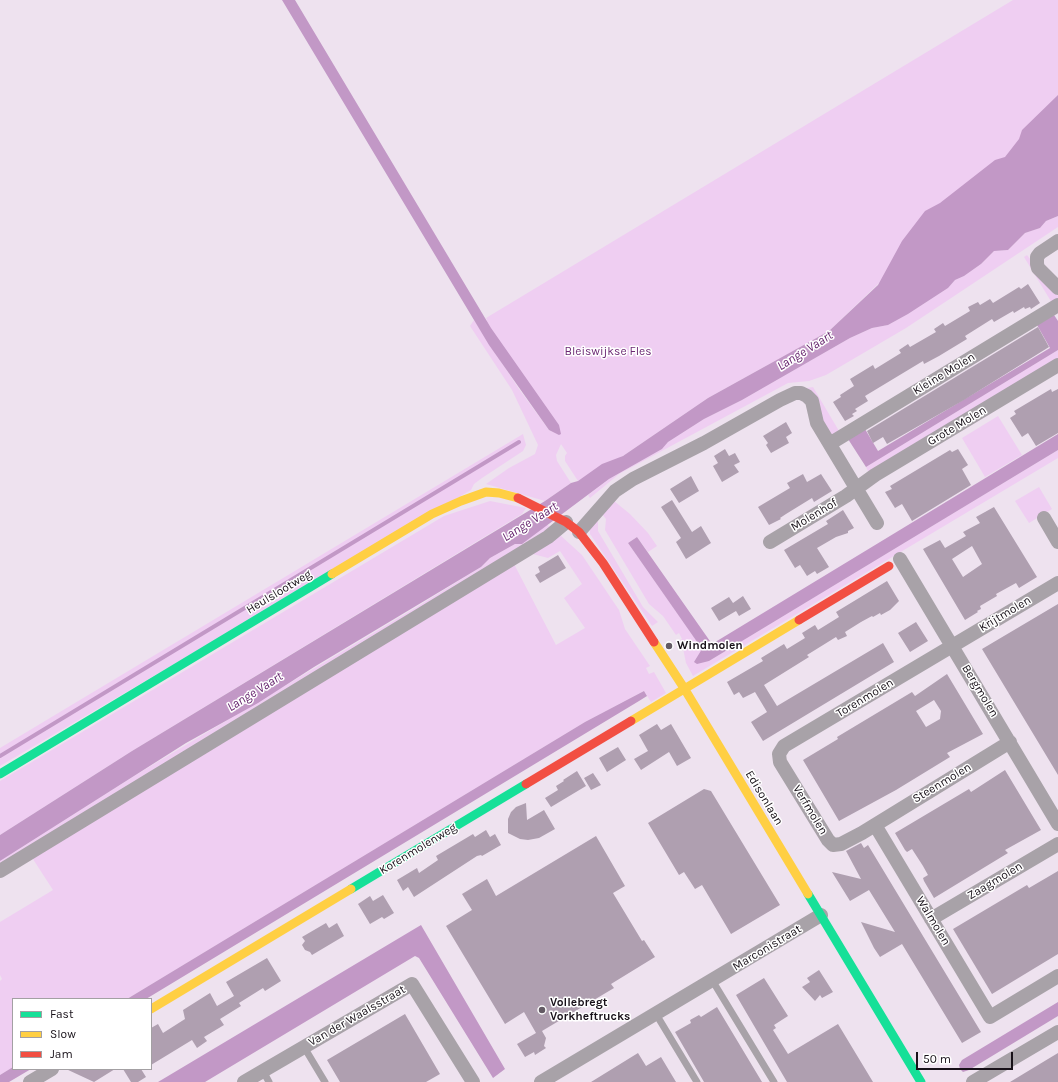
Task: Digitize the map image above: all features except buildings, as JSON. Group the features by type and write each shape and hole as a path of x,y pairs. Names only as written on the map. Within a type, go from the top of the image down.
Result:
{"street":[{"path":"1058,241 1040,252 1037,257 1038,268 1058,288"},
{"name":"Kleine Molen","path":"830,443 1058,305"},
{"name":"Grote Molen","path":"858,488 1058,365"},
{"path":"579,532 615,491 632,479 795,393 801,393 810,398 817,423 858,488 877,523"},
{"name":"Molenhof","path":"770,542 858,488"},
{"name":"Heulslootweg","path":"0,774 432,514 461,501 486,492 500,493 524,500 566,522 579,532"},
{"path":"1044,518 1058,542"},
{"path":"0,871 541,541 566,522"},
{"name":"Edisonlaan","path":"579,532 603,563 684,688 821,915 918,1081"},
{"path":"684,688 894,562"},
{"name":"Bergmolen","path":"894,562 952,646 1058,824"},
{"name":"Krijtmolen","path":"952,646 1058,583"},
{"name":"Torenmolen","path":"779,754 784,746 952,646"},
{"name":"Korenmolenweg","path":"152,1008 684,688"},
{"name":"Steenmolen","path":"875,825 1010,742"},
{"name":"Verfmolen","path":"779,754 780,762 828,840 833,845 841,844 875,825"},
{"name":"Walmolen","path":"875,825 990,1017 1058,976"},
{"name":"Zaagmolen","path":"932,919 1058,844"},
{"name":"Marconistraat","path":"541,1082 821,915"},
{"name":"Van der Waalsstraat","path":"247,1081 266,1076 304,1047 412,984 473,1082"},
{"path":"973,1082 1057,1034"},
{"path":"30,1082 49,1070"}],"lane":[{"path":"712,980 774,1082"},
{"path":"656,1014 697,1082"},
{"path":"304,1047 325,1082"}],"green space":[{"name":"Bleiswijkse Fles","path":"1013,0 1058,0 1058,168 879,283 829,331 708,398 623,456 578,481 565,461 565,456 567,453 561,444 556,455 557,461 571,483 545,501 486,484 509,468 535,454 538,445 512,390 470,326 474,320 519,389 549,430 553,432 481,324 487,320 486,318"},
{"path":"1058,216 1058,227 906,328 826,375 809,381 788,383 619,474 590,498 588,495 609,479 662,449 668,442 704,419 742,400 850,338 872,328 888,325 908,314 948,288 955,280 964,276 981,264 994,251 1008,250 1025,233 1040,228 1046,221"},
{"path":"1027,255 1058,296 1058,299 1052,303 1024,257"},
{"path":"1058,350 1058,360 869,473 866,467"},
{"path":"813,387 839,431 831,436 801,389"},
{"path":"998,416 1022,455 985,477 962,438"},
{"path":"523,434 526,445 523,451 474,484 471,490 0,766 0,748"},
{"path":"1058,450 1058,458 693,676 686,663 683,648 679,641 682,639 679,633 676,635 663,616 649,604 605,530 606,519 602,514 614,501 630,514 648,533 657,546 648,552 637,537 628,543 703,650 695,662 709,661"},
{"path":"1039,487 1052,509 1029,523 1015,501"},
{"path":"490,501 526,508 522,514 132,751 0,835 0,781 444,516"},
{"path":"598,521 598,531 643,607 658,622 652,626 590,534 590,526"},
{"path":"547,524 553,530 0,867 0,861 139,773 415,608 481,567 490,558 515,544 522,544"},
{"path":"560,535 582,555 619,610 625,629 650,666 646,668 649,674 654,672 666,693 651,702 644,691 585,722 129,998 12,998 12,1068 0,1075 0,981 2,979 0,975 0,922 53,890 31,856 513,562 556,645 585,628 564,598 582,584 560,551 548,558 529,553"}],"water":[{"path":"282,0 295,0 491,328 559,425 561,434 559,435 549,430 489,345"},
{"name":"Lange Vaart","path":"1058,95 1058,216 1046,221 1040,228 1025,233 1008,250 994,251 981,264 964,276 955,280 948,288 908,314 888,325 872,328 850,338 742,400 704,419 668,442 662,449 609,479 522,544 515,544 490,558 481,567 314,667 258,703 186,743 0,861 0,835 132,751 545,501 571,483 578,481 602,464 623,456 708,398 829,331 878,285 902,241 925,211 940,203 995,160 1005,157 1019,139 1022,130"},
{"path":"1054,315 1058,321 1058,350 866,467 848,439 865,429 878,451 1050,348 1037,325"},
{"path":"1058,434 1058,450 709,661 697,664 694,662 702,649 628,543 637,537 712,644"},
{"path":"644,691 647,696 148,998 129,998 585,722"},
{"path":"421,925 505,1069 493,1078 419,958 415,956 205,1082 158,1082"},
{"path":"1058,1002 1058,1016 969,1070 963,1072 960,1069 959,1065 962,1060"},
{"path":"12,1068 12,1070 29,1070 9,1082 0,1082 0,1075"}],"waterway":[{"path":"0,756 519,442"}],"traffic: fast":[{"path":"0,774 332,574"},
{"path":"351,889 526,784"},
{"path":"808,894 921,1082"}],"traffic: slow":[{"path":"332,574 432,514 461,501 486,492 499,493 518,498"},
{"path":"631,721 799,620"},
{"path":"654,642 684,688 808,894"},
{"path":"152,1008 351,889"}],"traffic: jam":[{"path":"518,498 566,522 579,532 603,563 654,642"},
{"path":"799,620 889,566"},
{"path":"526,784 631,721"}],"place":[{"name":"Windmolen","path":"669,646"},
{"name":"Vollebregt Vorkheftrucks","path":"542,1010"}]}
